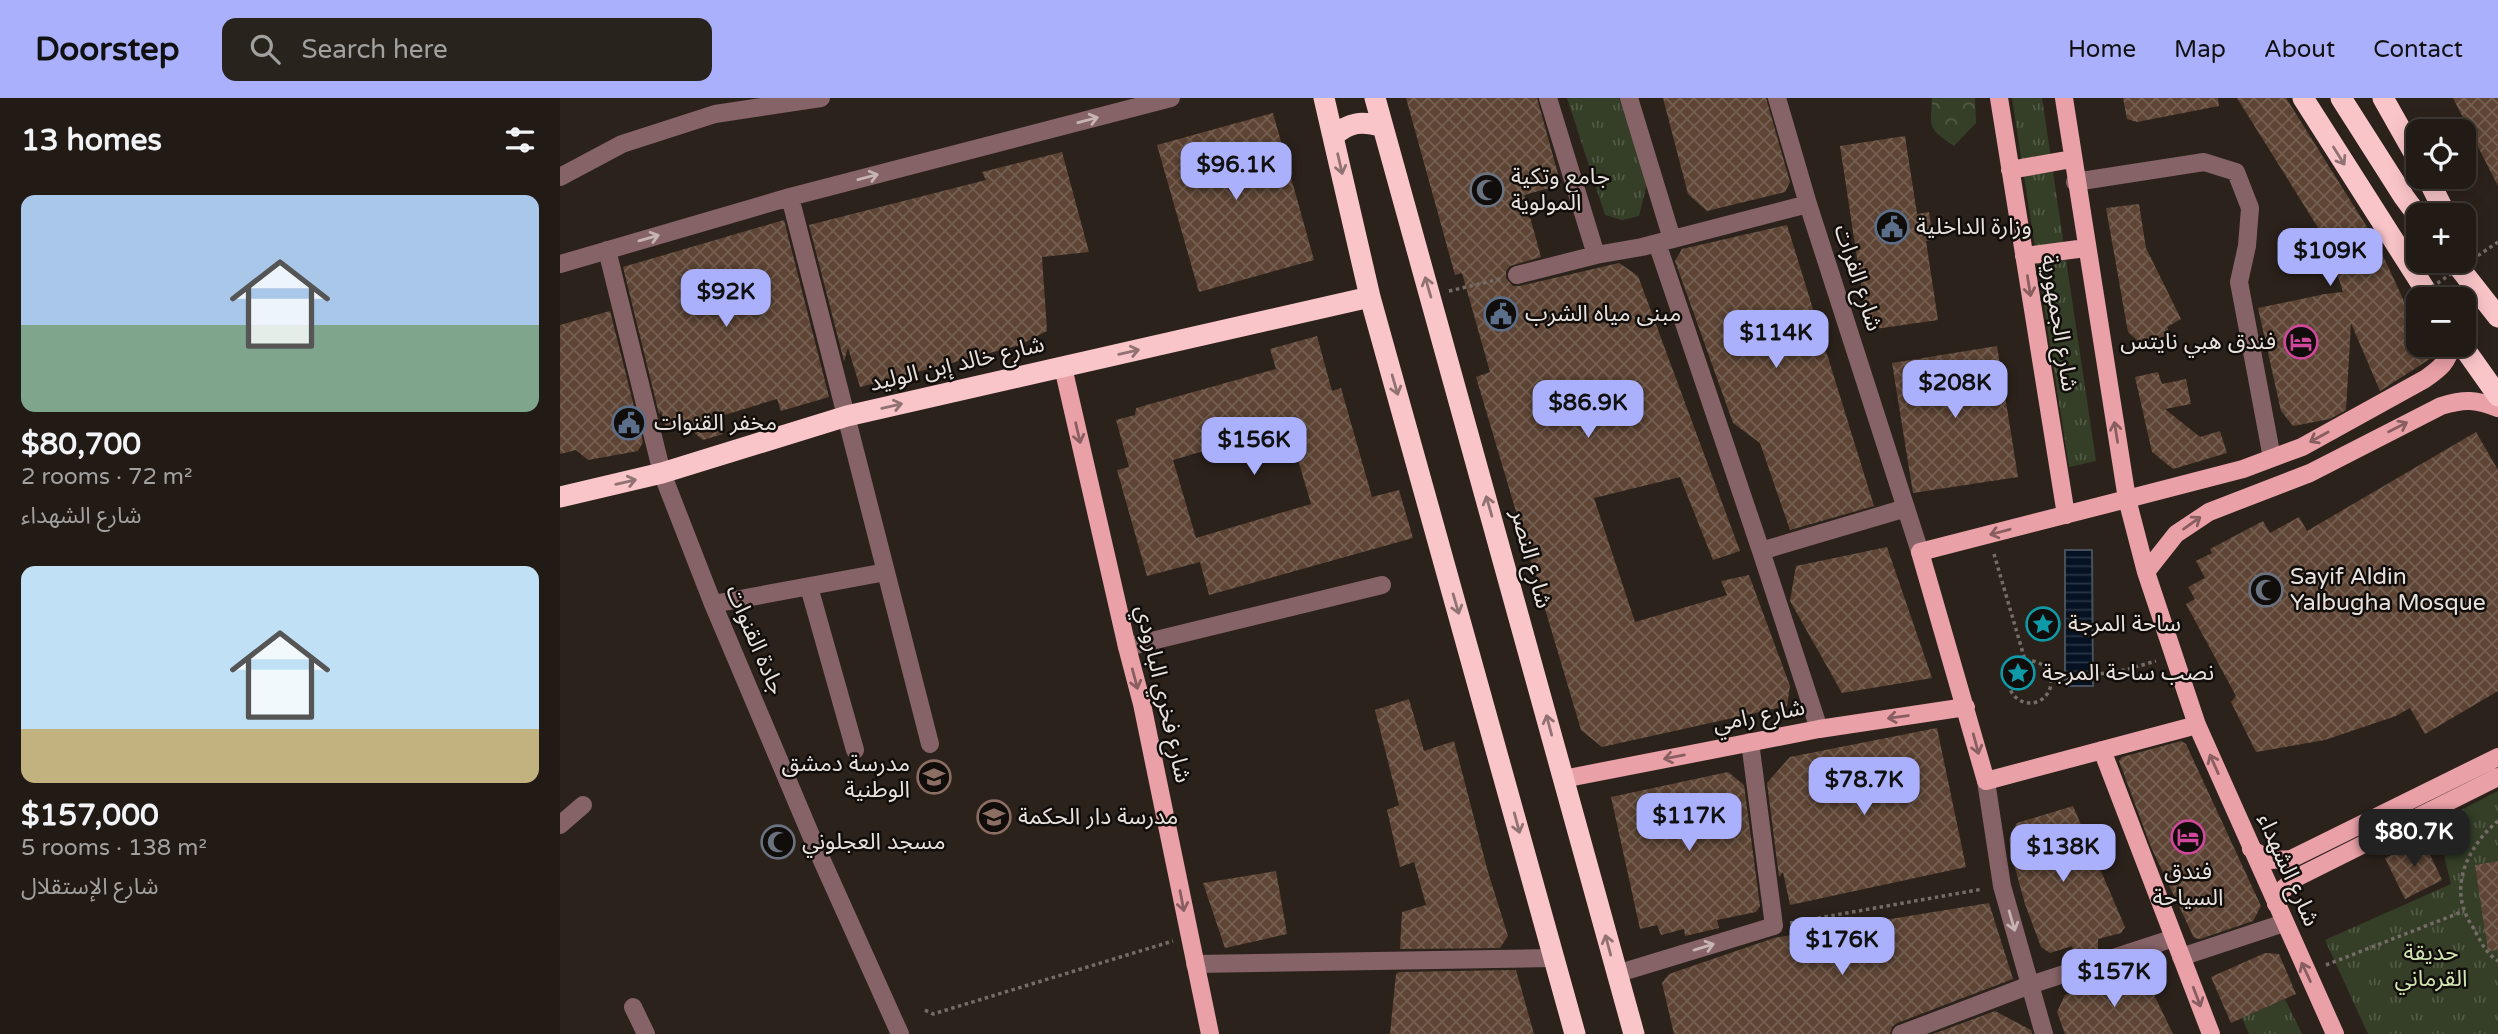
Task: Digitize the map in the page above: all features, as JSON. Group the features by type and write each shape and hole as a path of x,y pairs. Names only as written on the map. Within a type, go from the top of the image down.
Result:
{"highway":[{"path":"1324,98 1370,296 1575,1034"},
{"name":"شارع النصر","path":"1376,98 1634,1034"},
{"path":"2303,98 2420,287"},
{"path":"2341,98 2408,203"},
{"path":"2383,98 2406,139"},
{"path":"1333,137 1350,124 1360,122 1383,127"},
{"path":"2464,273 2494,311"},
{"path":"2474,273 2494,311"},
{"name":"شارع خالد إبن الوليد","path":"560,497 662,473 847,416 1370,296"},
{"path":"2470,357 2498,396"}],"main road":[{"name":"شارع الجمهورية","path":"1999,98 2066,514"},
{"name":"شارع الجمهورية","path":"2064,98 2127,499"},
{"path":"2010,170 2072,159"},
{"path":"2024,256 2086,248"},
{"path":"2127,499 2146,572 2197,725 1986,782 1920,552 2243,469 2302,447 2425,379 2442,367 2449,357"},
{"name":"شارع فخري البارودي","path":"1063,367 1142,704 1210,1034"},
{"path":"2146,572 2176,534 2209,512 2310,473 2441,406 2463,400 2481,401 2498,408"},
{"name":"شارع رامي","path":"1563,779 1819,729 1966,707"},
{"name":"شارع الشهداء","path":"2197,725 2335,1034"},
{"path":"2102,750 2211,1034"},
{"path":"2251,849 2270,860 2291,859 2498,757"},
{"path":"2276,904 2284,888 2298,877 2498,777"},
{"path":"2454,779 2462,795"}],"street":[{"path":"560,177 622,144 715,114 821,98"},
{"path":"560,264 790,197 1171,98"},
{"path":"1548,98 1596,255"},
{"path":"1629,98 1664,241 1819,729"},
{"name":"شارع الفرات","path":"1777,98 1808,204 1920,552"},
{"path":"2076,182 2204,162 2236,172 2250,208 2247,246 2239,282 2272,458"},
{"path":"790,197 930,744"},
{"path":"1517,275 1808,204"},
{"name":"جادة القنوات","path":"607,250 662,473 713,604 815,845 900,1034"},
{"path":"1761,551 1906,508"},
{"path":"713,604 886,572"},
{"path":"1127,647 1382,585"},
{"path":"809,587 855,750"},
{"path":"1616,974 1774,926 1750,742"},
{"path":"1986,782 2002,886 2044,1034"},
{"path":"560,825 583,805"},
{"path":"2182,957 2284,923"},
{"path":"1900,1034 2030,985 2174,938"},
{"path":"1195,964 1553,958"},
{"path":"633,1007 646,1034"}],"path":[{"path":"2439,287 2498,242"},
{"path":"1430,295 1517,275"},
{"path":"1988,535 2026,661"},
{"path":"2052,681 2125,670 2173,656"},
{"path":"2033,660 2046,667 2052,681 2047,696 2040,701 2024,703 2011,693 2009,677 2012,670 2026,661 2033,660"},
{"path":"2498,821 2483,832 2472,849 2462,879 2464,911 2486,953 2498,961"},
{"path":"1774,926 2002,886"},
{"path":"2307,973 2464,911"},
{"path":"925,1010 933,1014 1189,936"}],"green space":[{"path":"1567,98 1619,98 1647,183 1639,216 1622,220 1605,215"},
{"path":"1932,98 1975,98 1976,123 1954,146 1932,126"},
{"path":"2012,98 2042,98 2096,461 2069,467"},
{"name":"حديقة القرماني","path":"2498,791 2498,1034 2368,1034 2325,940 2451,884 2436,823"},
{"path":"2285,999 2302,1034 2249,1034 2242,1018"}],"water":[{"path":"2065,550 2092,550 2093,686 2065,686"}],"building":[{"path":"1406,98 1537,98 1561,185 1524,195 1541,257 1510,266 1506,271 1506,278 1513,286 1520,286 1619,263 1638,276 1740,551 1713,560 1680,477 1594,498 1635,622 1727,595 1721,581 1749,575 1790,686 1787,706 1602,747 1581,730 1476,377 1490,372 1462,273 1455,275"},
{"path":"1663,98 1766,98 1790,182 1785,192 1707,211 1688,194"},
{"path":"2123,98 2218,98 2219,106 2137,122 2127,119"},
{"path":"2237,98 2286,98 2377,243 2406,305 2406,357 2433,357 2380,391 2351,323 2346,410 2330,419 2293,426 2281,411 2258,308 2343,292 2337,273 2342,266"},
{"path":"2453,98 2498,98 2498,186 2476,143 2476,119 2464,119"},
{"path":"1273,113 1314,260 1199,292 1157,145"},
{"name":"وزارة الداخلية","path":"1905,136 1917,214 1929,212 1933,240 1926,241 1938,320 1868,330 1840,146"},
{"path":"1062,152 1089,252 1042,257 1047,331 1020,345 860,387 848,348 844,361 809,225 986,180 982,172"},
{"path":"2139,204 2146,248 2181,319 2167,327 2170,334 2153,341 2138,341 2128,332 2106,208"},
{"path":"784,220 829,397 781,411 777,399 718,417 723,434 703,440 687,427 667,432 661,411 659,414 623,267"},
{"path":"1787,225 1874,506 1790,530 1760,443 1733,423 1675,261 1682,249"},
{"path":"610,311 643,442 638,451 588,460 576,450 560,454 560,325"},
{"path":"1317,336 1332,391 1341,388 1372,497 1399,490 1413,538 1209,595 1200,562 1147,576 1117,470 1129,467 1116,420 1135,415 1136,408 1276,369 1270,349","holes":["1288,426 1311,504 1196,538 1173,460"]},
{"path":"1997,346 2018,477 1913,493 1892,363"},
{"path":"2158,372 2162,384 2186,379 2191,404 2165,409 2200,437 2220,431 2227,453 2173,469 2152,452 2135,377"},
{"path":"2476,432 2498,470 2498,691 2425,734 2410,708 2396,716 2325,740 2256,752 2231,702 2236,696 2186,604 2195,599 2188,587 2205,578 2196,561 2212,553 2210,549 2263,521 2270,533 2299,517 2307,531"},
{"path":"1887,547 1932,678 1842,693 1790,601 1796,566"},
{"path":"1409,699 1424,751 1454,741 1488,872 1508,936 1500,948 1400,949 1402,912 1426,905 1414,862 1400,867 1387,810 1399,805 1375,710"},
{"path":"1937,728 1966,867 1790,905 1783,872 1779,877 1767,783 1790,757"},
{"name":"فندق السياحة","path":"2181,741 2186,744 2261,906 2253,921 2200,939 2194,938 2151,847 2119,761 2122,757"},
{"path":"1728,772 1744,785 1760,906 1756,912 1717,920 1719,928 1685,936 1684,929 1661,935 1657,925 1640,929 1611,797"},
{"path":"2073,806 2125,927 2121,933 2098,939 2098,951 2075,957 2072,946 2050,953 2041,947 2025,904 2009,839 2017,823"},
{"path":"2423,840 2442,880 2405,899 2385,858"},
{"path":"2498,861 2498,950 2488,951 2475,865"},
{"path":"1276,871 1287,934 1225,948 1203,883"},
{"path":"1989,903 2013,979 1897,1023 1890,1034 1674,1034 1662,983 1669,974 1774,938"},
{"path":"2265,953 2279,954 2296,994 2231,1023 2211,977"},
{"path":"1516,970 1534,1034 1390,1034 1396,974 1399,972"},
{"path":"2131,971 2145,976 2173,1034 2065,1034 2057,1012 2065,995"},
{"path":"1995,1011 2031,1030 2032,1034 1933,1034"}],"place":[{"name":"جامع وتكية المولوية","path":"1487,190"},
{"name":"وزارة الداخلية","path":"1892,227"},
{"name":"مبنى مياه الشرب","path":"1501,314"},
{"name":"فندق هبي نايتس","path":"2301,342"},
{"name":"مخفر القنوات","path":"629,423"},
{"name":"Sayif Aldin Yalbugha Mosque","path":"2266,590"},
{"name":"ساحة المرجة","path":"2043,624"},
{"name":"نصب ساحة المرجة","path":"2018,673"},
{"name":"مدرسة دمشق الوطنية","path":"934,777"},
{"name":"مدرسة دار الحكمة","path":"994,817"},
{"name":"فندق السياحة","path":"2188,837"},
{"name":"مسجد العجلوني","path":"778,842"}]}
